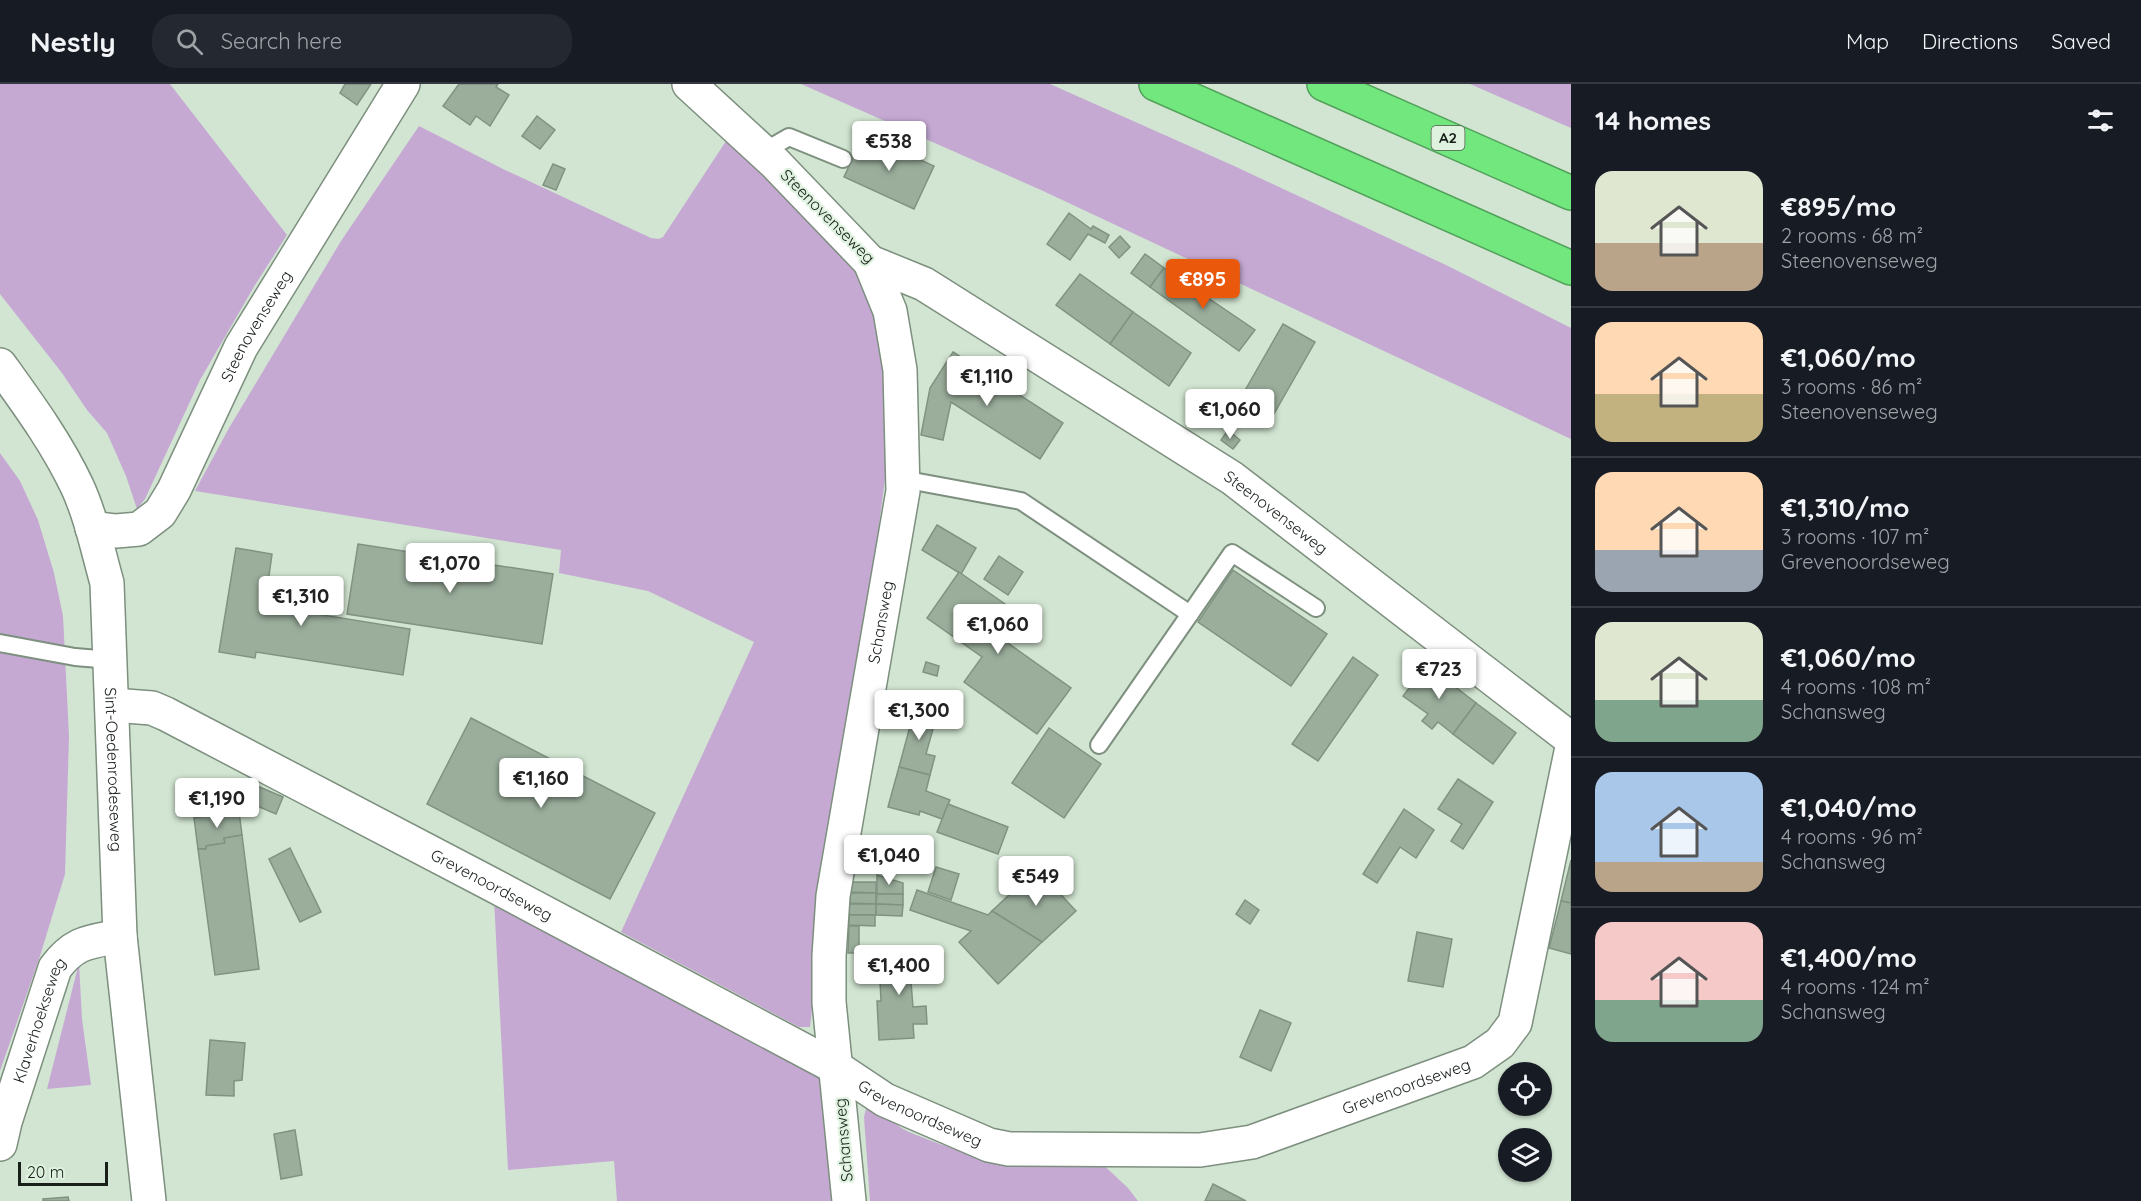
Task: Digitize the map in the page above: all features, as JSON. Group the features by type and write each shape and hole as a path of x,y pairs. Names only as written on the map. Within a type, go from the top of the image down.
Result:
{"highway":[{"path":"1156,84 1571,268"},
{"name":"A2","path":"1324,84 1571,193"}],"street":[{"name":"Steenovenseweg","path":"92,528 116,531 139,529 160,513 174,490 241,347 403,84"},
{"name":"Steenovenseweg","path":"689,84 763,152 870,262 924,284 1232,478 1571,739"},
{"name":"Schansweg","path":"849,1201 829,1002 833,896 903,491 900,370 890,311 870,262"},
{"name":"Sint-Oedenrodeseweg","path":"0,365 49,435 77,487 92,528 106,583 111,660 120,936 149,1201"},
{"name":"Grevenoordseweg","path":"112,705 152,708 166,714 837,1068 885,1100 989,1145 1010,1149 1200,1150 1252,1142 1473,1062 1500,1043 1515,1023 1571,752"},
{"name":"Klaverhoekseweg","path":"0,1144 55,968 66,953 84,943 120,936"}],"lane":[{"path":"763,152 789,137 843,159"},
{"path":"902,479 1021,501 1190,614"},
{"path":"1100,745 1232,554 1316,608"},
{"path":"0,643 75,657 111,660"}],"shaded area":[{"path":"0,84 170,84 287,235 200,380 145,499 137,509 126,476 107,433 87,410 62,373 0,294"},
{"path":"801,84 1050,84 1232,165 1446,265 1571,328 1571,439 1041,190"},
{"path":"1470,84 1571,84 1571,128"},
{"path":"419,126 503,169 651,238 659,239 663,237 728,138 850,259 867,289 887,340 894,411 877,540 842,752 810,1027 799,1027 621,932 754,642 648,591 559,573 561,550 195,491 229,428 341,241"},
{"path":"0,453 20,481 38,520 54,573 63,616 69,736 65,874 40,956 0,1071"},
{"path":"494,899 822,1077 832,1201 617,1201 614,1161 508,1170"},
{"path":"79,963 82,1019 91,1085 47,1089"},
{"path":"866,1109 877,1112 916,1135 975,1153 1096,1158 1128,1188 1138,1201 870,1201 864,1117"}],"building":[{"path":"345,84 371,84 357,105 340,93"},
{"path":"459,84 498,84 496,87 509,95 490,126 476,116 470,125 443,106"},
{"path":"537,116 555,130 540,149 522,136"},
{"path":"864,134 934,166 914,209 844,177"},
{"path":"553,164 565,169 556,190 543,185"},
{"path":"1069,213 1091,229 1093,226 1109,235 1105,243 1088,234 1070,260 1047,244"},
{"path":"1120,236 1130,247 1119,258 1109,247"},
{"path":"1145,254 1164,268 1150,287 1131,273"},
{"path":"1164,268 1255,330 1239,351 1150,287"},
{"path":"1080,274 1133,312 1110,344 1056,305"},
{"path":"1133,312 1191,353 1169,386 1110,344"},
{"path":"1283,324 1315,342 1271,419 1239,401"},
{"path":"953,352 1063,423 1040,459 951,402 943,440 921,435 930,388"},
{"path":"1228,430 1240,440 1233,449 1221,440"},
{"path":"937,525 976,548 961,574 922,550"},
{"path":"358,544 553,574 542,644 347,614"},
{"path":"236,548 272,554 266,597 287,600 285,609 410,629 403,675 256,652 255,658 219,652"},
{"path":"999,556 1023,572 1008,595 984,579"},
{"path":"1233,570 1327,634 1291,686 1198,622"},
{"path":"959,572 1015,611 998,636 1071,688 1037,734 964,682 982,657 927,618"},
{"path":"1353,657 1378,675 1318,761 1292,744"},
{"path":"926,662 939,666 937,676 923,672"},
{"path":"1427,665 1476,703 1453,734 1438,722 1432,729 1422,721 1428,714 1403,696"},
{"path":"1476,703 1516,733 1493,764 1453,734"},
{"path":"916,704 938,711 926,754 935,756 930,775 899,767"},
{"path":"471,718 655,813 610,899 427,804"},
{"path":"1049,728 1101,764 1064,818 1012,783"},
{"path":"899,767 930,775 926,791 950,800 942,819 920,811 919,815 888,807"},
{"path":"241,779 283,797 276,814 234,796"},
{"path":"1458,779 1493,802 1463,849 1451,841 1462,824 1438,809"},
{"path":"948,804 1008,827 998,854 937,832"},
{"path":"1404,809 1434,830 1416,858 1400,847 1377,883 1363,874"},
{"path":"239,812 242,835 224,838 225,843 198,849 194,818"},
{"path":"242,835 259,969 215,975 198,849 225,843 224,838"},
{"path":"290,848 321,912 300,922 269,859"},
{"path":"1571,860 1571,903 1561,901"},
{"path":"936,867 959,874 951,900 928,892"},
{"path":"1037,869 1076,911 1042,942 992,911"},
{"path":"877,875 903,883 903,894 877,894"},
{"path":"850,882 876,882 876,893 850,892"},
{"path":"917,890 988,915 992,911 1042,942 998,984 959,942 971,931 910,910"},
{"path":"850,893 876,893 876,904 850,903"},
{"path":"877,894 903,894 903,905 876,904"},
{"path":"1245,900 1259,910 1250,924 1236,914"},
{"path":"1561,901 1571,903 1571,954 1549,948"},
{"path":"849,904 876,904 876,915 849,915"},
{"path":"876,904 903,905 902,916 876,915"},
{"path":"849,915 875,915 875,926 849,925"},
{"path":"849,926 859,926 859,953 848,953"},
{"path":"1417,932 1452,939 1443,987 1408,981"},
{"path":"905,949 906,960 924,959 925,982 911,982 913,1007 926,1006 927,1024 913,1024 914,1038 879,1040 877,1001 881,1001 879,961 883,961 883,950"},
{"path":"1260,1010 1291,1023 1271,1071 1240,1057"},
{"path":"210,1040 245,1043 242,1080 234,1081 234,1096 206,1095"},
{"path":"295,1130 302,1175 281,1179 274,1134"},
{"path":"1213,1184 1246,1201 1205,1201"},
{"path":"68,1197 69,1201 43,1201 43,1199"}]}
